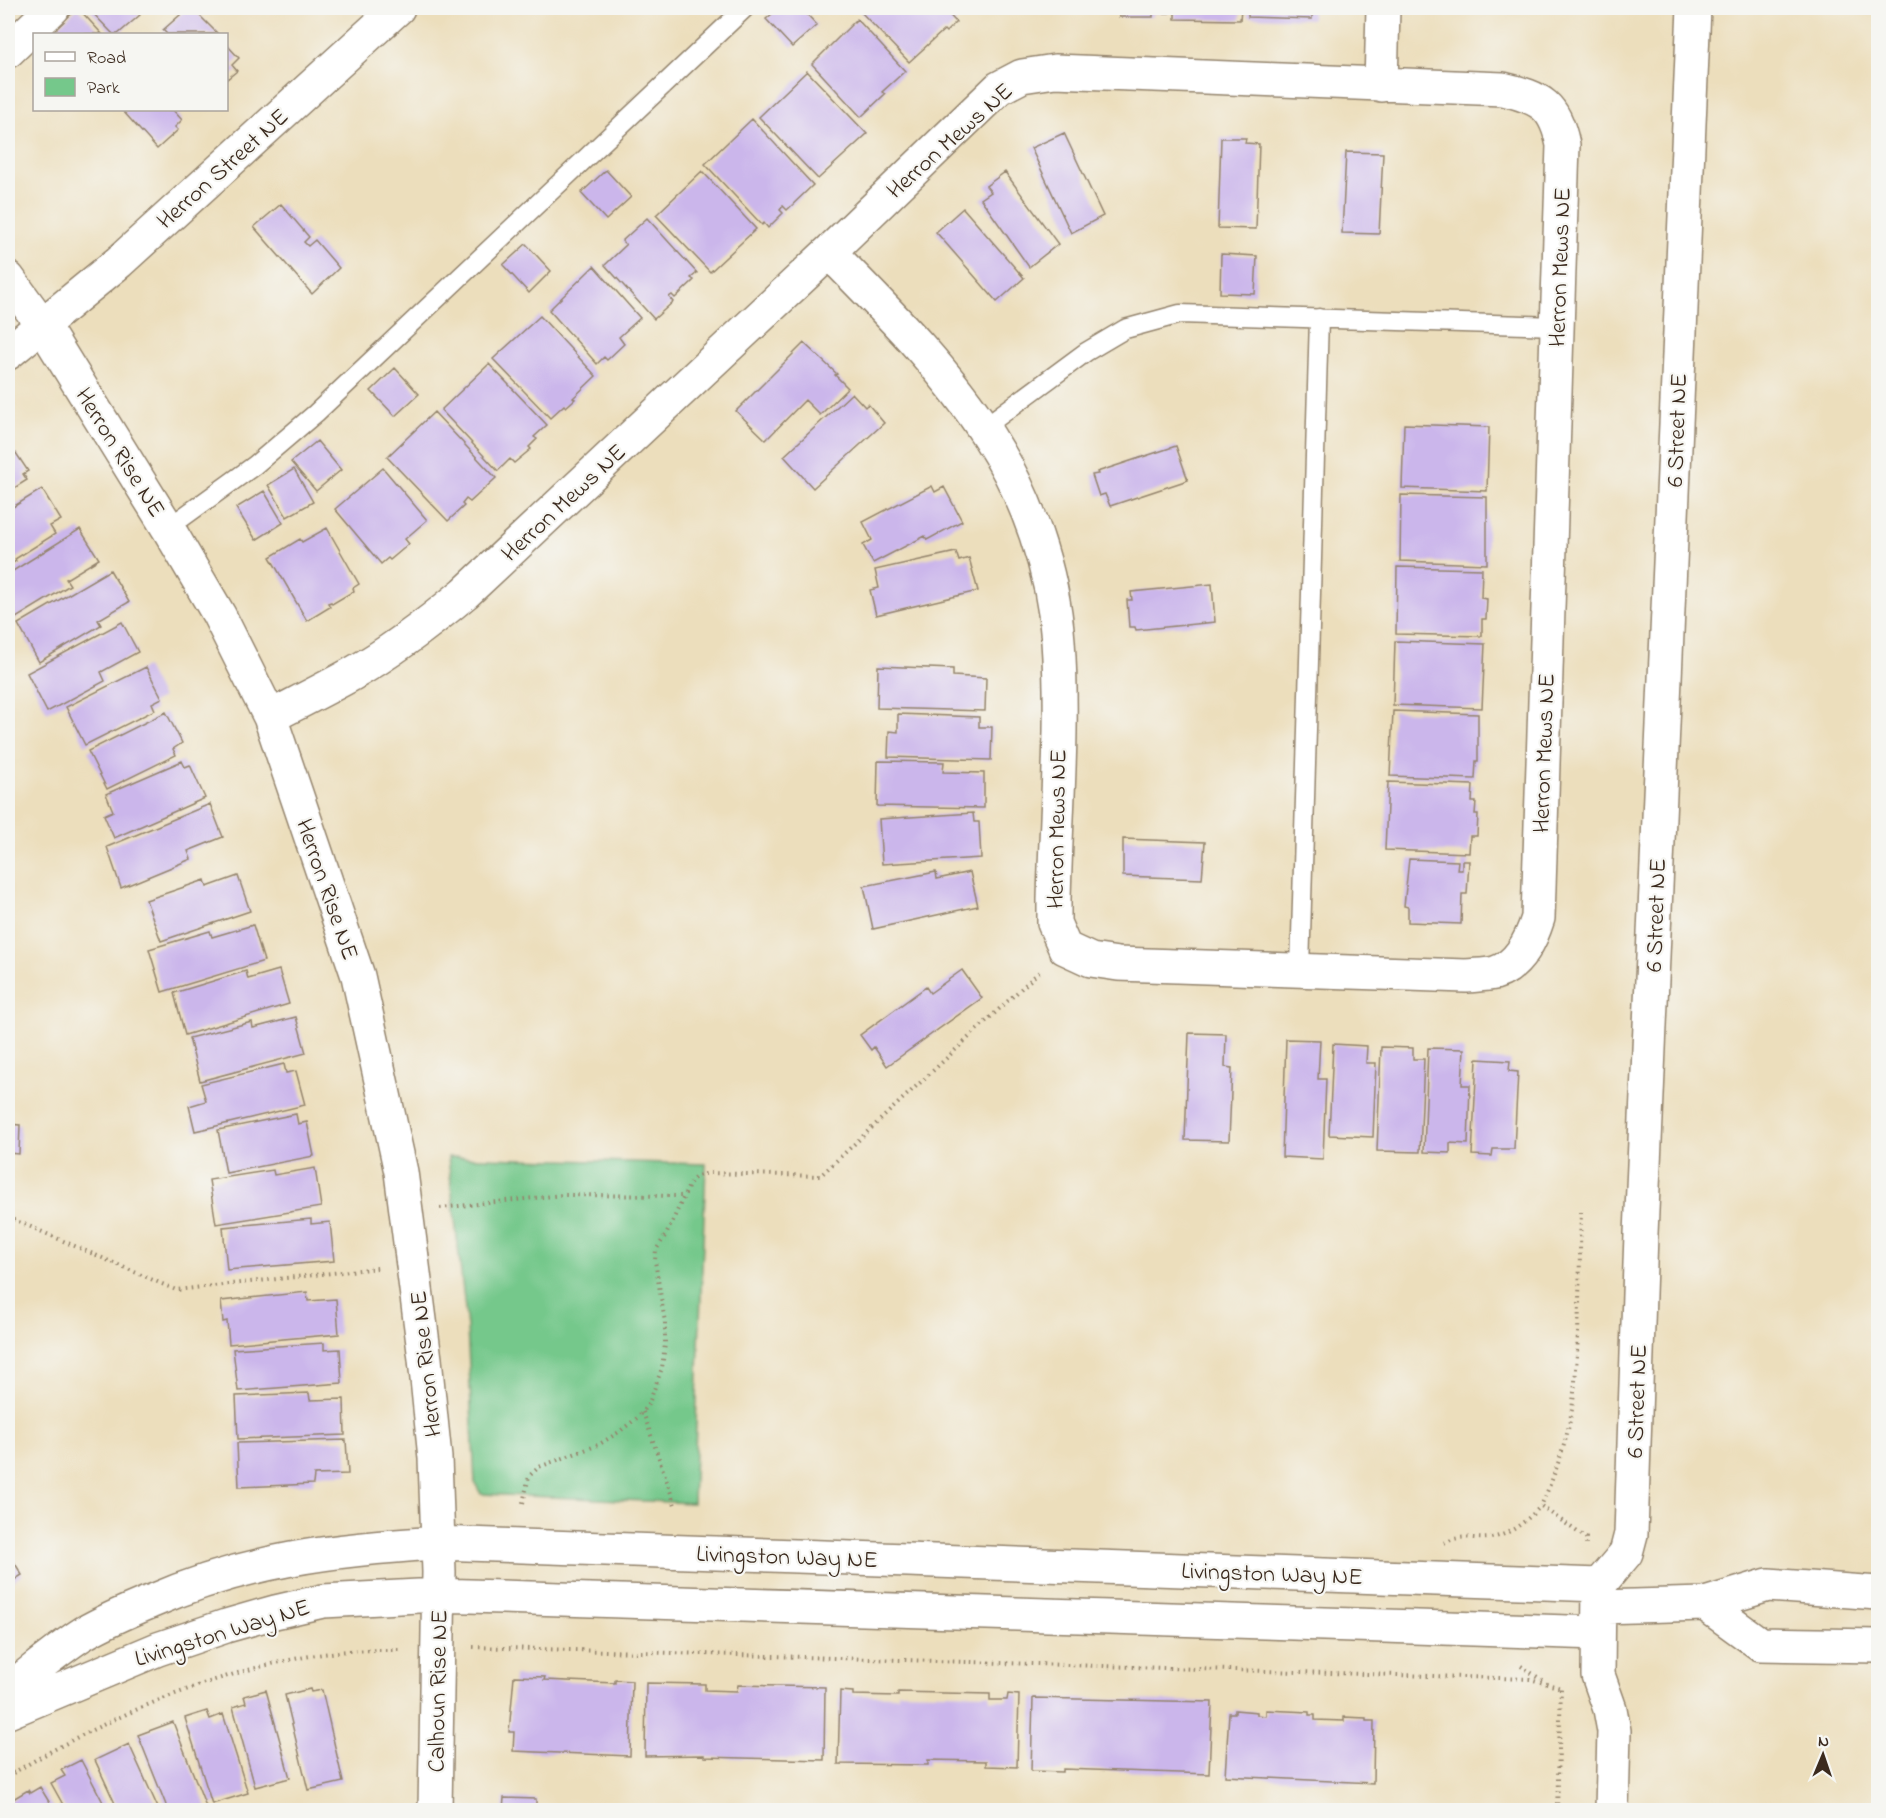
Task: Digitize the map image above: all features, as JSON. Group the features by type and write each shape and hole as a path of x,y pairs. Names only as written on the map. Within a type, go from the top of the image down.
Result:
{"street":[{"path":"8,51 53,8"},
{"name":"Herron Street NE","path":"8,353 119,262 398,8"},
{"path":"1381,85 1383,8"},
{"name":"6 Street NE","path":"1595,1602 1626,1553 1631,1534 1641,1234 1694,8"},
{"name":"Herron Mews NE","path":"270,717 352,674 427,625 465,593 829,252 999,88 1022,76 1055,71 1503,88 1527,95 1547,106 1558,124 1563,145 1538,918 1529,943 1514,961 1497,973 1466,976 1118,964 1091,960 1065,948 1054,923 1059,723 1058,639 1048,581 1033,527 1013,482 983,428 913,338 829,252"},
{"name":"Herron Rise NE","path":"8,278 43,326 219,615 270,717 358,976 399,1162 407,1211 435,1458 438,1570"},
{"name":"Livingston Way NE","path":"8,1690 56,1652 86,1632 184,1587 236,1570 282,1559 385,1546 438,1570 1595,1602"},
{"name":"Livingston Way NE","path":"8,1712 158,1649 226,1626 438,1570 1595,1602"},
{"name":"Calhoun Rise NE","path":"435,1810 438,1570"},
{"path":"1612,1810 1614,1731 1610,1709 1598,1675 1595,1602 1705,1604 1768,1585 1878,1593"},
{"path":"1705,1604 1760,1644 1878,1646"}],"lane":[{"path":"168,528 255,465 316,412 745,8"},
{"path":"983,428 1086,352 1125,329 1180,314 1557,326"},
{"path":"1300,970 1319,318"}],"path":[{"path":"523,1503 529,1476 539,1467 597,1445 619,1432 650,1402 656,1389 665,1344 665,1322 655,1261 656,1250 667,1233 691,1181 697,1176 709,1173 820,1176 1065,948"},
{"path":"407,1211 562,1195 684,1196"},
{"path":"1458,1537 1489,1538 1504,1534 1523,1524 1541,1506 1553,1478 1565,1438 1574,1393 1581,1212"},
{"path":"8,1217 176,1290 414,1264"},
{"path":"642,1411 676,1508"},
{"path":"1541,1506 1586,1538 1595,1602"},
{"path":"8,1776 95,1729 220,1678 282,1662 347,1652 477,1647 1530,1679 1561,1689"},
{"path":"1557,1810 1561,1689 1568,1680"}],"green space":[{"path":"448,1157 706,1164 693,1503 481,1494 475,1483 467,1327"}],"building":[{"path":"78,8 101,33 57,33 54,30"},
{"path":"88,8 134,8 140,15 119,33 112,33"},
{"path":"188,8 192,8 217,33 166,33 163,30"},
{"path":"779,8 801,8 817,25 792,47 766,19"},
{"path":"861,8 943,8 956,22 909,62 859,10"},
{"path":"1102,8 1169,8 1169,13 1153,13 1153,17 1119,17 1119,12 1102,11"},
{"path":"1175,8 1241,8 1240,20 1175,19"},
{"path":"1248,8 1312,8 1312,19 1248,17"},
{"path":"857,19 905,71 882,92 885,94 861,117 812,64"},
{"path":"228,46 239,58 232,65 237,71 228,78"},
{"path":"807,71 867,134 818,179 759,117"},
{"path":"123,111 174,111 182,120 175,127 178,130 157,149"},
{"path":"752,119 813,185 787,210 783,206 780,210 783,213 768,228 764,223 762,225 705,164"},
{"path":"1064,133 1103,216 1071,233 1031,148"},
{"path":"1221,138 1246,138 1245,143 1259,144 1256,229 1218,228"},
{"path":"1346,152 1383,153 1379,234 1342,233"},
{"path":"606,170 631,197 606,220 581,193"},
{"path":"702,171 756,229 710,272 656,215"},
{"path":"1005,172 1058,244 1029,267 981,199 991,192 986,186"},
{"path":"281,204 309,237 304,242 308,246 315,240 339,268 312,294 254,227"},
{"path":"963,208 1024,278 997,302 936,232"},
{"path":"647,218 697,273 691,278 694,280 675,298 672,295 669,297 673,302 654,319 605,265 626,245 622,241"},
{"path":"526,244 551,271 529,293 503,265"},
{"path":"1221,254 1257,256 1255,294 1220,293"},
{"path":"594,266 640,318 619,337 624,344 607,360 604,357 597,364 549,310"},
{"path":"540,316 596,376 573,398 575,399 566,407 564,405 550,418 493,359"},
{"path":"804,343 837,374 835,375 848,388 820,415 805,400 766,440 736,411"},
{"path":"489,364 547,425 534,437 537,439 529,447 531,449 514,463 510,459 498,471 441,410"},
{"path":"395,368 419,394 395,416 371,391"},
{"path":"852,393 865,407 868,404 884,423 813,488 784,456"},
{"path":"434,412 496,478 470,502 466,499 462,504 464,506 448,521 387,457"},
{"path":"1404,424 1489,427 1487,491 1402,488"},
{"path":"317,441 341,470 316,491 291,462"},
{"path":"1176,446 1188,480 1110,506 1105,494 1099,496 1092,475"},
{"path":"8,447 13,455 16,453 28,471 23,474 27,480 8,492"},
{"path":"383,468 427,520 405,539 409,544 390,560 388,558 381,564 335,509"},
{"path":"294,469 313,502 287,517 268,485"},
{"path":"932,486 935,492 944,487 962,521 927,540 925,536 873,563 863,545 872,540 863,522"},
{"path":"42,489 61,520 50,526 55,534 15,559 16,561 8,566 8,510"},
{"path":"264,491 283,523 256,540 236,508"},
{"path":"1401,495 1487,497 1487,564 1400,561"},
{"path":"327,528 359,584 353,588 354,591 332,604 328,603 330,607 307,621 270,557 300,539 302,542"},
{"path":"80,529 99,559 66,579 70,585 8,623 8,574"},
{"path":"956,552 959,561 969,558 978,591 876,615 870,590 879,588 875,570"},
{"path":"1397,567 1482,569 1481,598 1487,599 1486,619 1482,619 1482,636 1396,634"},
{"path":"110,570 129,602 98,620 101,625 39,662 18,624"},
{"path":"1212,584 1215,622 1136,630 1135,627 1129,627 1127,600 1132,600 1131,592"},
{"path":"122,622 138,652 101,672 105,681 47,712 27,673"},
{"path":"1395,641 1485,644 1482,708 1393,705"},
{"path":"878,666 953,669 953,676 986,678 985,711 877,708"},
{"path":"146,667 162,698 152,703 155,710 85,745 66,707"},
{"path":"1393,711 1478,714 1478,761 1476,761 1475,779 1390,776"},
{"path":"166,712 182,743 173,749 176,755 107,789 88,751"},
{"path":"898,714 979,717 979,727 992,727 991,760 888,757 889,731 898,732"},
{"path":"182,761 185,767 190,765 205,798 114,838 104,815 113,811 106,794"},
{"path":"878,761 944,762 943,772 984,773 984,808 877,806"},
{"path":"1388,782 1473,785 1472,802 1476,802 1475,814 1478,814 1477,836 1470,836 1469,853 1385,850"},
{"path":"210,804 223,837 188,851 191,859 121,888 107,847"},
{"path":"973,813 974,822 979,822 981,858 882,864 879,819"},
{"path":"1123,839 1205,842 1202,879 1123,876"},
{"path":"1409,859 1458,861 1457,870 1462,870 1462,861 1469,861 1467,894 1462,894 1461,924 1408,922 1408,907 1404,906"},
{"path":"936,872 937,879 970,872 978,906 873,929 864,886"},
{"path":"238,876 250,911 161,941 146,900 205,880 207,887"},
{"path":"253,925 264,961 162,992 149,949 210,931 212,937"},
{"path":"279,970 289,1004 185,1035 174,993 246,971 248,979"},
{"path":"962,970 982,998 887,1066 874,1047 871,1050 860,1035 926,987 930,993"},
{"path":"296,1017 306,1053 200,1081 189,1038 252,1022 253,1028"},
{"path":"1189,1033 1226,1034 1225,1067 1232,1068 1229,1141 1185,1140"},
{"path":"1286,1039 1320,1040 1318,1079 1326,1079 1323,1159 1282,1157"},
{"path":"1333,1044 1367,1046 1366,1063 1376,1063 1373,1137 1329,1135"},
{"path":"1381,1047 1413,1048 1413,1059 1424,1059 1420,1152 1377,1151"},
{"path":"1428,1048 1464,1049 1462,1085 1470,1085 1468,1144 1450,1143 1450,1153 1424,1152"},
{"path":"1477,1059 1510,1061 1509,1071 1518,1072 1514,1149 1493,1149 1492,1156 1472,1155"},
{"path":"284,1064 286,1073 296,1071 305,1105 195,1131 189,1106 206,1101 201,1084"},
{"path":"296,1114 298,1124 307,1122 314,1156 226,1173 218,1130"},
{"path":"8,1124 20,1125 19,1154 8,1153"},
{"path":"315,1168 321,1207 216,1224 209,1180 273,1170 274,1175"},
{"path":"311,1219 311,1224 330,1222 334,1261 227,1270 223,1227"},
{"path":"307,1292 308,1301 336,1299 339,1334 229,1344 227,1321 223,1322 221,1301"},
{"path":"324,1343 324,1350 340,1349 342,1383 238,1391 233,1349"},
{"path":"309,1393 310,1400 344,1399 345,1435 238,1439 236,1396"},
{"path":"346,1440 348,1474 314,1475 313,1484 239,1487 237,1443"},
{"path":"8,1552 22,1575 8,1584"},
{"path":"514,1676 545,1677 544,1680 615,1683 615,1680 632,1681 630,1756 513,1751 514,1732 509,1732"},
{"path":"646,1683 705,1684 705,1690 737,1691 738,1685 825,1687 824,1760 704,1757 704,1755 645,1756"},
{"path":"310,1689 311,1692 322,1690 343,1782 308,1790 285,1695"},
{"path":"266,1690 290,1778 255,1787 233,1707 246,1703 244,1696"},
{"path":"840,1691 853,1692 853,1695 898,1696 898,1692 990,1694 990,1700 1007,1700 1008,1694 1019,1695 1017,1767 986,1766 986,1761 928,1760 928,1765 838,1764"},
{"path":"1033,1698 1212,1702 1209,1774 1063,1769 1063,1772 1031,1771"},
{"path":"1235,1710 1257,1712 1257,1715 1266,1716 1266,1710 1309,1712 1309,1715 1315,1715 1315,1720 1344,1721 1344,1717 1366,1718 1366,1721 1374,1721 1373,1783 1225,1776 1229,1713 1235,1713"},
{"path":"207,1711 210,1719 223,1714 248,1793 212,1804 185,1718"},
{"path":"173,1722 207,1809 168,1810 138,1735"},
{"path":"129,1744 159,1810 118,1810 95,1760"},
{"path":"81,1760 107,1810 66,1810 51,1783 65,1776 61,1770"},
{"path":"40,1787 54,1810 9,1810 8,1802 28,1790 30,1793"},
{"path":"504,1798 536,1799 536,1810 503,1810"}]}
